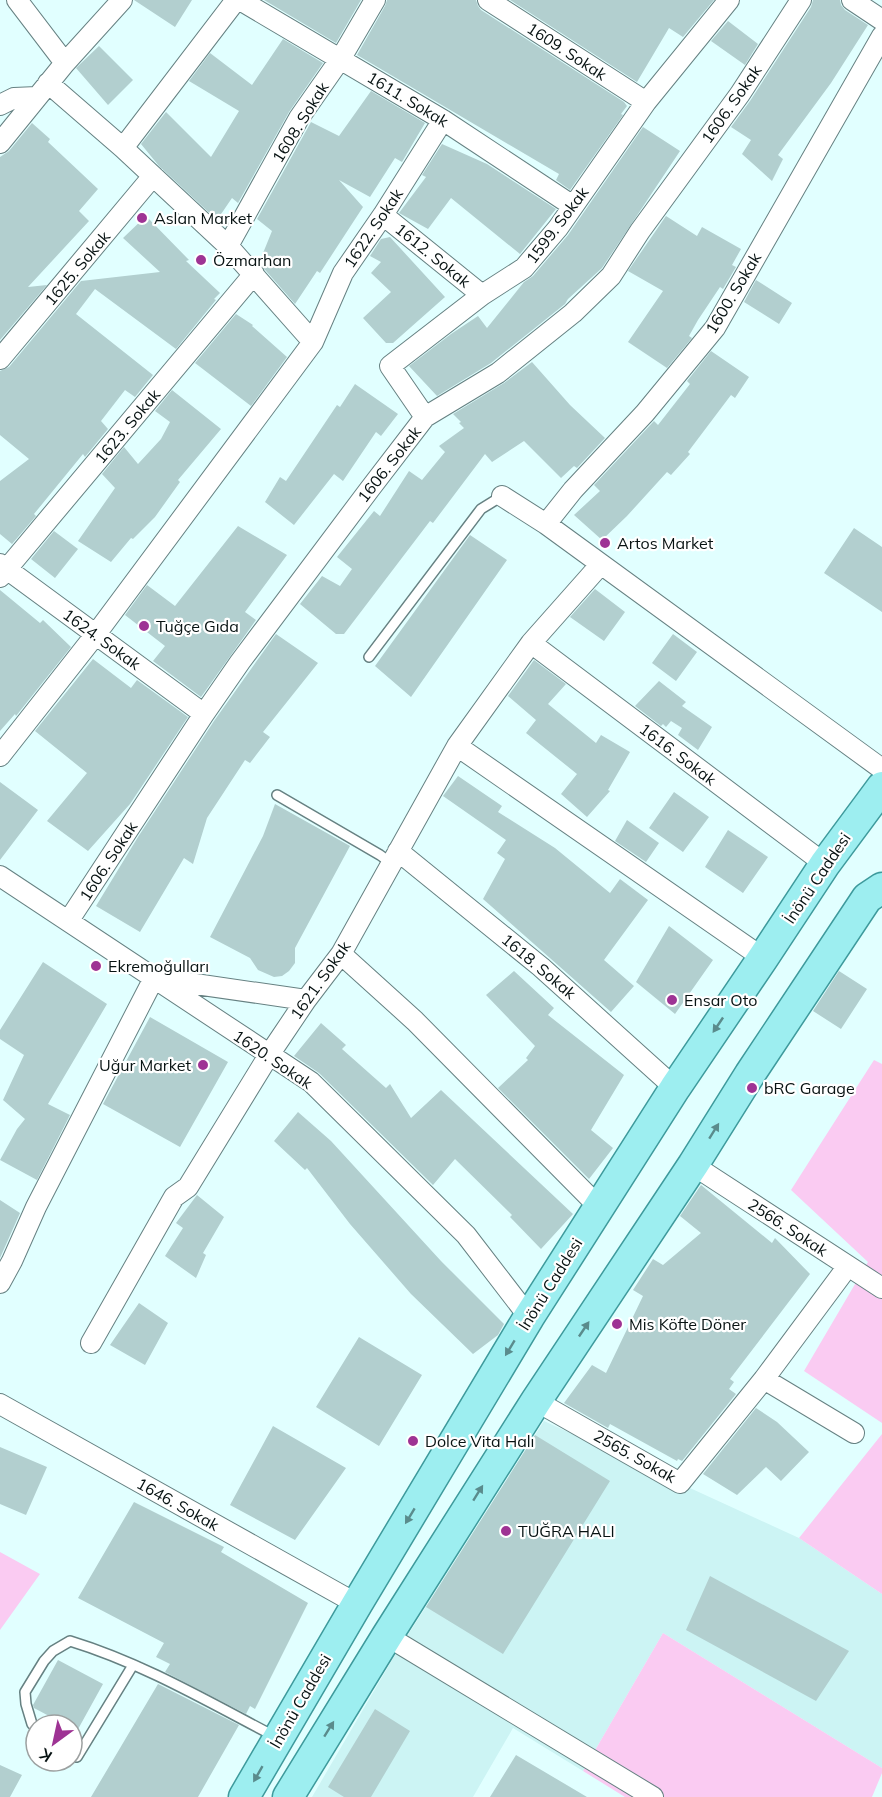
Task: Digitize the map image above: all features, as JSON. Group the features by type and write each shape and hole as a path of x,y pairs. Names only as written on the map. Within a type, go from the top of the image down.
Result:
{"main road":[{"name":"İnönü Caddesi","path":"244,1797 529,1317 675,1088 825,864 882,787"},
{"path":"288,1797 536,1401 867,898 882,888"}],"street":[{"path":"17,0 65,63"},
{"path":"0,143 65,63 122,0"},
{"path":"123,148 238,0"},
{"name":"1611. Sokak","path":"238,0 341,58 443,120 573,206"},
{"name":"1608. Sokak","path":"228,246 299,118 341,58 375,0"},
{"name":"1609. Sokak","path":"488,0 646,102"},
{"name":"1606. Sokak","path":"69,920 240,662 425,417 498,374 573,313 611,276 640,231 740,94 801,0"},
{"path":"852,0 882,20"},
{"name":"1599. Sokak","path":"425,417 390,366 482,295 524,268 558,228 646,102 726,1"},
{"name":"1600. Sokak","path":"546,524 573,490 645,414 715,328 882,36"},
{"path":"43,90 123,148 228,246 313,342"},
{"path":"0,105 14,98 43,90"},
{"name":"1622. Sokak","path":"0,756 96,634 313,342 343,273 443,120"},
{"name":"1625. Sokak","path":"0,359 153,176"},
{"name":"1612. Sokak","path":"383,215 482,295"},
{"name":"1623. Sokak","path":"2,570 254,274"},
{"path":"502,496 546,524 882,769"},
{"name":"1621. Sokak","path":"90,1342 174,1197 188,1187 269,1055 341,954 457,746 531,643 601,564"},
{"name":"1624. Sokak","path":"2,570 96,634 204,714"},
{"name":"1616. Sokak","path":"531,643 825,864"},
{"path":"457,746 764,958"},
{"name":"1618. Sokak","path":"394,857 541,967 675,1088"},
{"name":"1620. Sokak","path":"0,876 311,1082 466,1235 529,1317"},
{"path":"341,954 415,1021 599,1207"},
{"path":"0,1283 36,1207 154,978 306,1000"},
{"name":"2566. Sokak","path":"693,1165 882,1288"},
{"name":"2565. Sokak","path":"536,1401 680,1483 764,1379 848,1266"},
{"path":"764,1379 854,1432"},
{"name":"1646. Sokak","path":"0,1404 357,1604"},
{"path":"387,1636 653,1797"}],"lane":[{"path":"369,657 481,509 502,496"},
{"path":"277,795 380,855 394,857"},
{"path":"29,1713 26,1692 44,1661 53,1651 70,1641 115,1656 279,1738"},
{"path":"84,1746 133,1665"}],"shaded area":[{"path":"874,1060 882,1064 882,1423 804,1371 868,1262 791,1190"},
{"path":"544,1421 799,1538 882,1594 882,1768 663,1633 583,1771 513,1728 473,1797 312,1797 392,1660"},
{"path":"882,1434 882,1594 799,1538"},
{"path":"0,1552 40,1574 0,1630"},
{"path":"663,1633 882,1768 872,1797 625,1797 583,1771"}],"building":[{"path":"134,0 192,0 175,27"},
{"path":"264,0 361,0 336,43"},
{"path":"387,0 476,0 481,10 624,102 627,106 621,114 623,115 570,190 556,180 559,174 357,55"},
{"path":"510,0 714,0 683,37 669,28 637,82"},
{"path":"813,0 840,0 845,10 868,25 831,83 778,155 783,159 772,181 742,154 751,140 731,127 811,7"},
{"path":"728,21 758,44 745,65 711,41"},
{"path":"283,39 323,63 289,112 238,203 232,198 217,220 159,166 141,144 166,112 211,157 239,111 189,81 210,53 252,85"},
{"path":"99,46 133,80 108,105 76,68"},
{"path":"371,91 425,123 402,162 395,158 370,197 339,180 363,207 320,273 317,271 295,304 259,263 272,231 257,219 311,122 339,136"},
{"path":"32,123 50,139 48,142 98,189 79,211 89,221 28,287 47,285 0,340 0,157 9,151"},
{"path":"643,127 680,151 602,268 565,304 491,363 437,396 409,366 478,316 487,328 524,282 533,276 568,235"},
{"path":"442,144 487,164 556,209 520,254 451,198 428,229 399,213 426,177 422,175"},
{"path":"146,216 189,260 186,261 220,293 176,349 95,289 76,314 153,375 135,397 125,390 101,421 108,429 85,457 83,454 12,544 0,534 0,481 29,459 0,435 0,371 9,367 81,281 160,272 123,238"},
{"path":"666,216 697,236 702,227 741,249 732,265 736,267 723,289 720,287 689,336 692,338 667,368 628,342 663,291 628,271"},
{"path":"390,237 445,297 393,343 386,343 363,318 391,292 371,273 381,262 370,256 381,239"},
{"path":"756,280 792,303 779,324 744,302"},
{"path":"236,314 253,325 287,357 251,406 195,363"},
{"path":"711,351 749,377 735,398 731,395 688,452 690,454 671,475 667,472 602,540 574,515 600,491 594,485 654,421 658,425 690,384 687,381"},
{"path":"532,362 570,405 605,438 577,468 574,466 561,478 524,441 492,462 485,454 433,523 430,521 344,634 336,634 300,604 322,576 340,586 352,569 337,557 374,511 380,516 409,471 422,480 445,452 439,446 464,428 453,414 504,383"},
{"path":"355,384 398,414 381,436 376,432 343,481 334,474 294,525 265,502 280,477 286,481 337,405 340,407"},
{"path":"172,390 221,429 178,480 180,482 155,517 133,539 131,538 111,562 78,541 115,488 102,474 124,447 138,464 161,439 170,422 155,411"},
{"path":"238,526 287,555 245,612 256,620 201,697 153,661 165,646 125,615 147,585 175,606"},
{"path":"854,528 882,547 882,612 824,573"},
{"path":"54,531 78,549 55,578 31,559"},
{"path":"470,535 507,560 411,697 375,666"},
{"path":"595,589 625,612 604,641 570,617"},
{"path":"0,590 40,623 43,620 71,647 16,716 15,714 0,731"},
{"path":"276,634 318,663 263,732 270,737 250,763 245,760 207,818 193,864 184,858 140,932 96,906 214,721"},
{"path":"673,634 697,652 676,681 652,663"},
{"path":"93,659 131,688 137,680 188,717 130,804 88,851 47,821 87,773 35,731"},
{"path":"534,660 566,684 548,704 596,743 601,735 630,752 608,790 610,791 587,817 561,794 577,774 526,733 536,720 508,696"},
{"path":"659,681 686,702 682,706 712,727 698,750 678,735 682,728 671,721 666,727 663,724 661,726 635,706"},
{"path":"458,776 502,806 498,812 555,848 610,893 620,879 648,900 604,960 634,986 611,1012 483,899 505,859 497,853 506,840 443,796"},
{"path":"0,782 38,810 0,860"},
{"path":"674,792 709,817 683,852 649,828"},
{"path":"275,804 350,846 295,948 295,963 282,976 274,977 258,970 250,958 210,937 263,836"},
{"path":"627,820 659,843 646,862 615,841"},
{"path":"728,830 768,857 743,893 705,867"},
{"path":"669,926 713,960 675,1014 636,982"},
{"path":"43,962 107,1004 48,1104 70,1115 37,1180 0,1160 25,1119 3,1100 24,1055 0,1039 0,1030"},
{"path":"514,971 554,1008 548,1015 624,1075 591,1130 613,1148 589,1179 498,1088 528,1060 526,1058 535,1046 486,995"},
{"path":"839,971 867,989 841,1029 813,1011"},
{"path":"150,1017 228,1062 180,1147 103,1104"},
{"path":"321,1023 346,1045 342,1049 386,1088 390,1084 411,1118 441,1090 573,1214 541,1249 510,1217 512,1215 455,1159 433,1185 319,1073 294,1056"},
{"path":"298,1112 331,1141 441,1261 504,1324 498,1335 473,1354 411,1294 350,1224 307,1168 305,1170 274,1141"},
{"path":"701,1185 772,1243 775,1238 810,1274 730,1379 734,1382 729,1389 736,1394 682,1461 678,1459 677,1461 610,1424 608,1428 564,1403 592,1365 606,1373 643,1296 633,1290 653,1259 663,1265 701,1233 680,1216"},
{"path":"197,1195 224,1217 203,1253 206,1255 196,1278 165,1256 183,1228 176,1223"},
{"path":"0,1200 20,1213 0,1258"},
{"path":"139,1303 168,1323 145,1365 110,1345"},
{"path":"359,1337 422,1375 379,1446 316,1407"},
{"path":"756,1408 777,1422 809,1452 781,1481 766,1467 737,1495 703,1474"},
{"path":"273,1426 346,1468 295,1540 230,1505"},
{"path":"535,1435 610,1481 503,1654 426,1607"},
{"path":"0,1447 47,1467 26,1515 0,1504"},
{"path":"134,1502 224,1547 221,1552 308,1603 255,1709 250,1706 246,1714 165,1672 170,1664 156,1657 164,1643 78,1598"},
{"path":"710,1576 849,1651 816,1701 686,1630"},
{"path":"58,1660 103,1684 84,1718 84,1713 43,1713 33,1705"},
{"path":"158,1684 239,1725 198,1797 91,1797"},
{"path":"375,1709 410,1731 371,1797 344,1797 328,1787"},
{"path":"516,1755 587,1797 490,1797"},
{"path":"0,1765 22,1775 10,1797 0,1797"}],"place":[{"name":"Aslan Market","path":"142,218"},
{"name":"Özmarhan","path":"201,260"},
{"name":"Artos Market","path":"605,543"},
{"name":"Tuğçe Gıda","path":"144,626"},
{"name":"Ekremoğulları","path":"96,966"},
{"name":"Ensar Oto","path":"672,1000"},
{"name":"Uğur Market","path":"203,1065"},
{"name":"bRC Garage","path":"752,1088"},
{"name":"Mis Köfte Döner","path":"617,1324"},
{"name":"Dolce Vita Halı","path":"413,1441"},
{"name":"TUĞRA HALI","path":"506,1531"}]}
